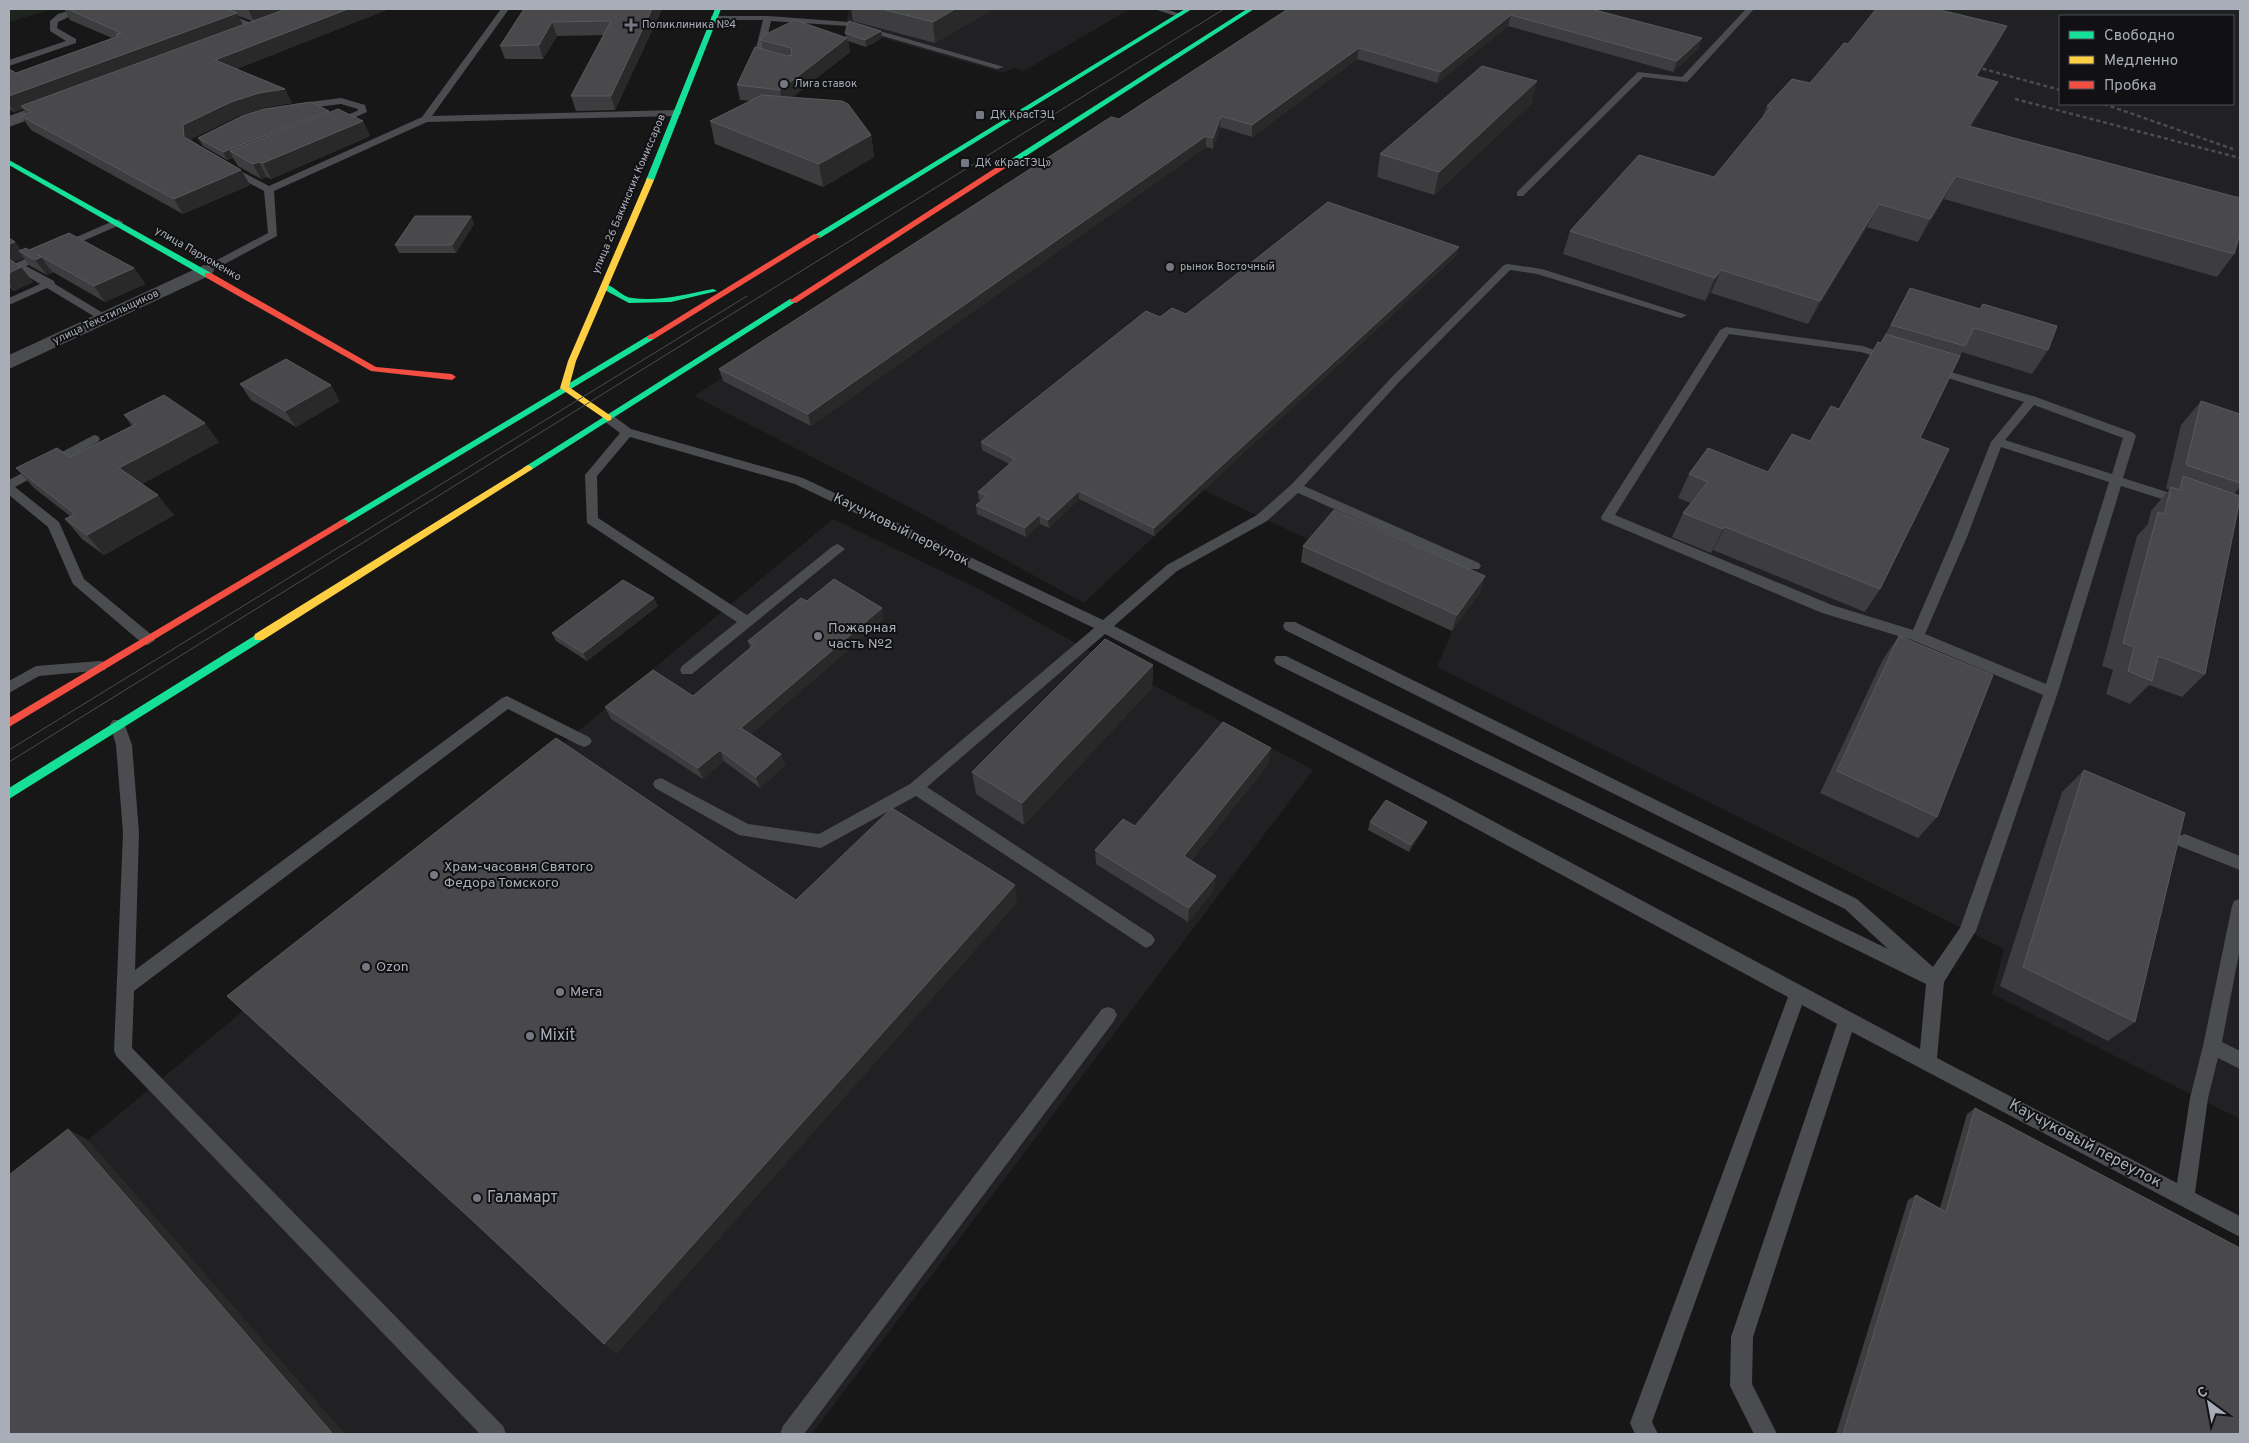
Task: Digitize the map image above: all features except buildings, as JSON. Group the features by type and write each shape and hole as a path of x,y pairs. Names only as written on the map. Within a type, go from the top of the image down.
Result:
{"main road":[{"path":"9,794 608,418 1251,9"},
{"path":"9,723 739,284 1184,12"},
{"name":"улица 26 Бакинских Комиссаров","path":"564,388 572,361 677,113 716,13"},
{"name":"улица Пархоменко","path":"9,162 118,222 374,369 452,377"},
{"path":"604,286 630,301 654,301 671,300 739,284"},
{"path":"564,388 608,418"}],"street":[{"path":"241,35 276,22"},
{"path":"9,122 74,98"},
{"name":"улица Текстильщиков","path":"9,363 204,271"}],"lane":[{"path":"9,63 77,42 53,29 54,21 61,16 82,9"},
{"path":"210,9 259,28"},
{"path":"425,119 505,9"},
{"path":"1158,9 1184,12"},
{"path":"1520,194 1641,74 1684,80 1750,9"},
{"path":"716,13 849,24 1000,67"},
{"path":"768,18 758,56 774,63"},
{"path":"287,108 341,101 362,107 362,112 326,127"},
{"path":"269,190 425,119 677,113"},
{"path":"226,164 269,190"},
{"path":"204,271 273,234 269,190"},
{"path":"13,268 118,222"},
{"path":"661,784 745,830 821,841 916,788 1172,568 1262,518 1296,487 1395,380 1508,267 1538,271 1681,315"},
{"path":"13,268 50,283 104,318"},
{"path":"9,302 50,283"},
{"path":"1900,361 1863,349 1726,330 1607,516 1827,609 1917,636 2051,692"},
{"path":"1919,366 2032,400 2130,436 2051,692 1967,931 1934,980 1928,1061"},
{"path":"1917,636 1960,538 1997,442 2032,400"},
{"name":"Каучуковый переулок","path":"608,418 627,432 799,481 1104,627 1442,802 1847,1020 2240,1227"},
{"path":"627,432 591,475 592,520 747,622"},
{"path":"9,485 94,439"},
{"path":"1997,442 2116,478 2196,506"},
{"path":"1296,487 1474,566"},
{"path":"9,489 54,525 78,580 85,588 148,640"},
{"path":"686,670 838,549"},
{"path":"1290,626 1851,904 1934,980"},
{"path":"1281,660 1934,980"},
{"path":"9,688 36,671 106,666"},
{"path":"126,987 506,702 584,741"},
{"path":"118,724 124,745 131,833 123,1051 495,1434"},
{"path":"916,788 1146,940"},
{"path":"2185,841 2240,864"},
{"path":"2185,1197 2199,1098 2212,1046 2240,906"},
{"path":"1647,1434 1641,1423 1798,993"},
{"path":"791,1434 1108,1015"},
{"path":"1766,1434 1741,1386 1742,1337 1847,1020"},
{"path":"2212,1046 2240,1060"}],"shaded area":[{"path":"9,9 53,9 9,22"},
{"path":"849,9 1130,9 1024,71 1013,68 1003,73 845,27"},
{"path":"1303,9 2240,9 2240,1119 1992,994 2004,949 1437,667 1452,631 1301,562 1316,543 1203,490 1084,603 911,508 694,396 1112,128"},
{"path":"833,519 981,590 1102,658 1313,770 812,1434 9,1434 88,1140"}],"tram line":[{"path":"9,762 1224,9"},
{"path":"9,750 747,296"}],"railway":[{"path":"1969,65 2059,90"},
{"path":"2015,99 2240,158"},
{"path":"2107,105 2233,149"}],"traffic: fast":[{"path":"650,180 718,9"},
{"path":"817,236 1189,9"},
{"path":"1006,165 1251,9"},
{"path":"9,162 208,275"},
{"path":"604,286 629,301 671,300 713,291"},
{"path":"528,468 793,301"},
{"path":"343,522 651,337"},
{"path":"9,794 259,637"}],"traffic: slow":[{"path":"608,418 564,388 572,361 650,180"},
{"path":"259,637 528,468"}],"traffic: jam":[{"path":"793,301 1006,165"},
{"path":"651,337 817,236"},
{"path":"208,275 374,369 452,377"},
{"path":"9,723 343,522"}],"place":[{"name":"Поликлиника №4","path":"631,25"},
{"name":"Лига ставок","path":"784,84"},
{"name":"ДК КрасТЭЦ","path":"980,115"},
{"name":"ДК «КрасТЭЦ»","path":"965,163"},
{"name":"рынок Восточный","path":"1170,267"},
{"name":"Пожарная часть №2","path":"818,636"},
{"name":"Храм-часовня Святого Федора Томского","path":"434,875"},
{"name":"Ozon","path":"366,967"},
{"name":"Мега","path":"560,992"},
{"name":"Mixit","path":"530,1036"},
{"name":"Галамарт","path":"477,1198"}]}
